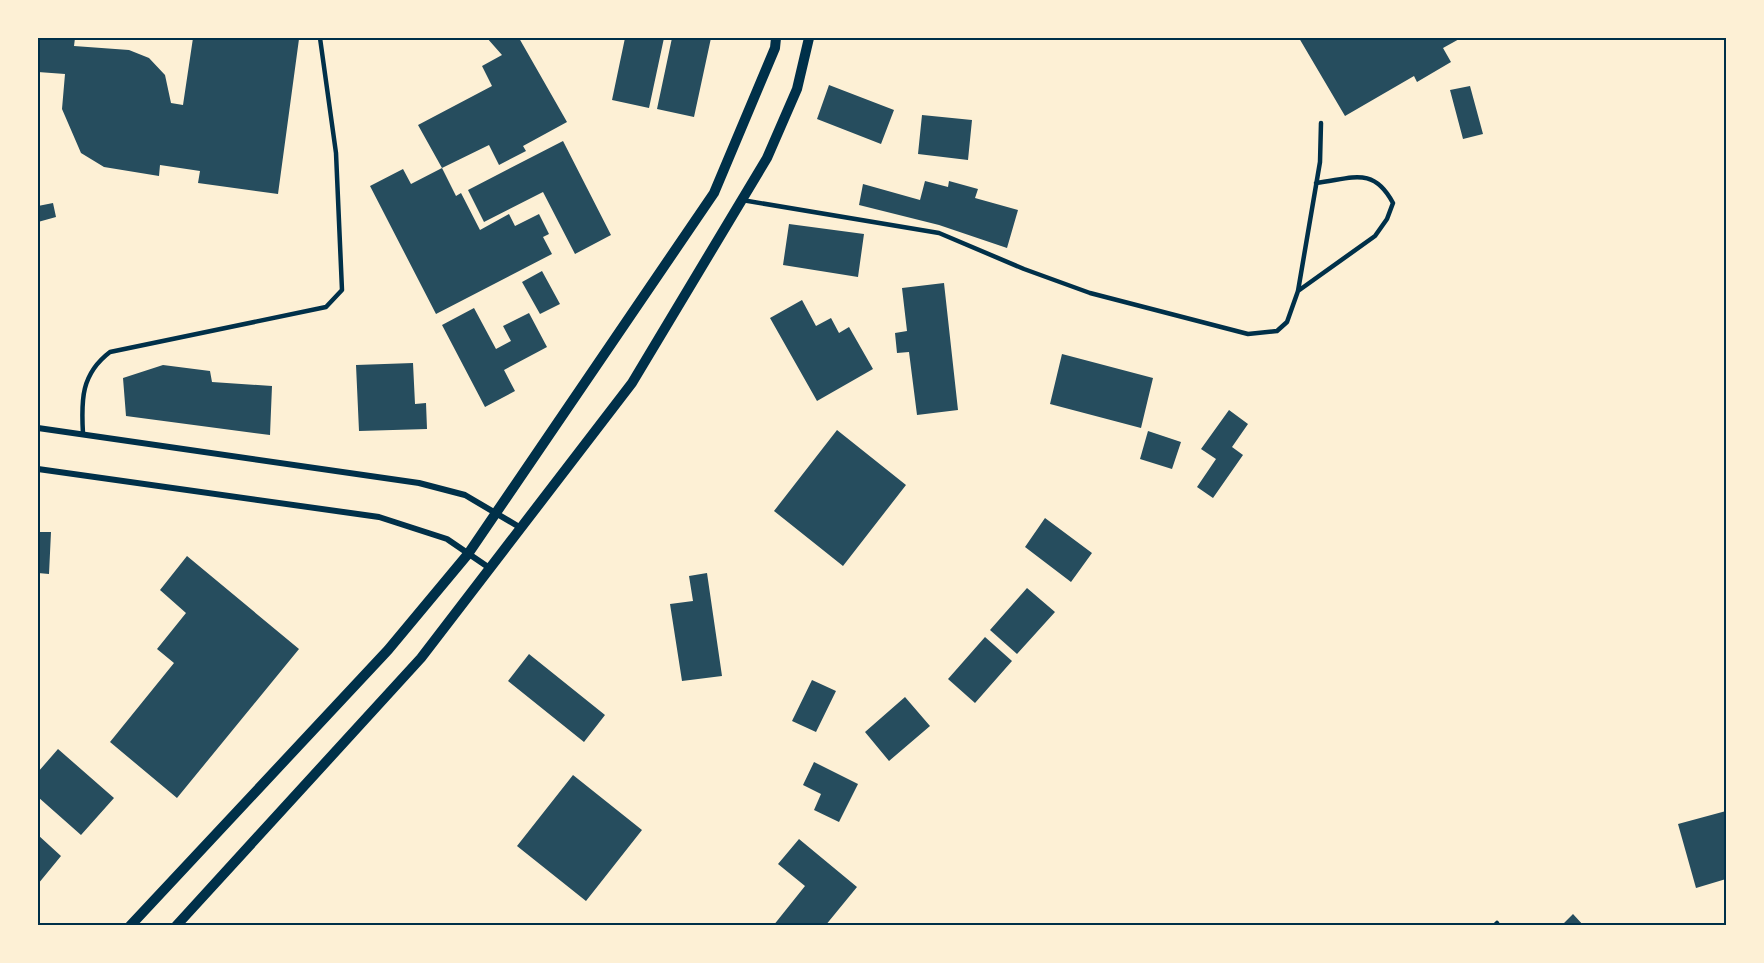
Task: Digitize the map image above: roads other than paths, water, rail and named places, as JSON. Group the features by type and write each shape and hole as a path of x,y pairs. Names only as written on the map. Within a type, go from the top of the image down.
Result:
{"street":[{"path":"130,926 388,650 468,554 714,193 746,122 775,48 776,38"},
{"path":"176,926 421,657 488,567 521,528 632,383 767,158 797,89 809,38"},
{"path":"38,429 419,483 465,495 521,528"},
{"path":"38,469 379,518 447,539 488,567"}],"lane":[{"path":"83,434 84,382 96,362 110,352 326,307 342,290 342,243 336,153 320,38"},
{"path":"742,200 939,233 1024,269 1090,293 1248,334 1277,331 1287,322 1298,291 1316,183 1321,123"},
{"path":"1298,291 1375,236 1387,219 1393,203 1387,191 1374,178 1364,177 1316,183"}]}
